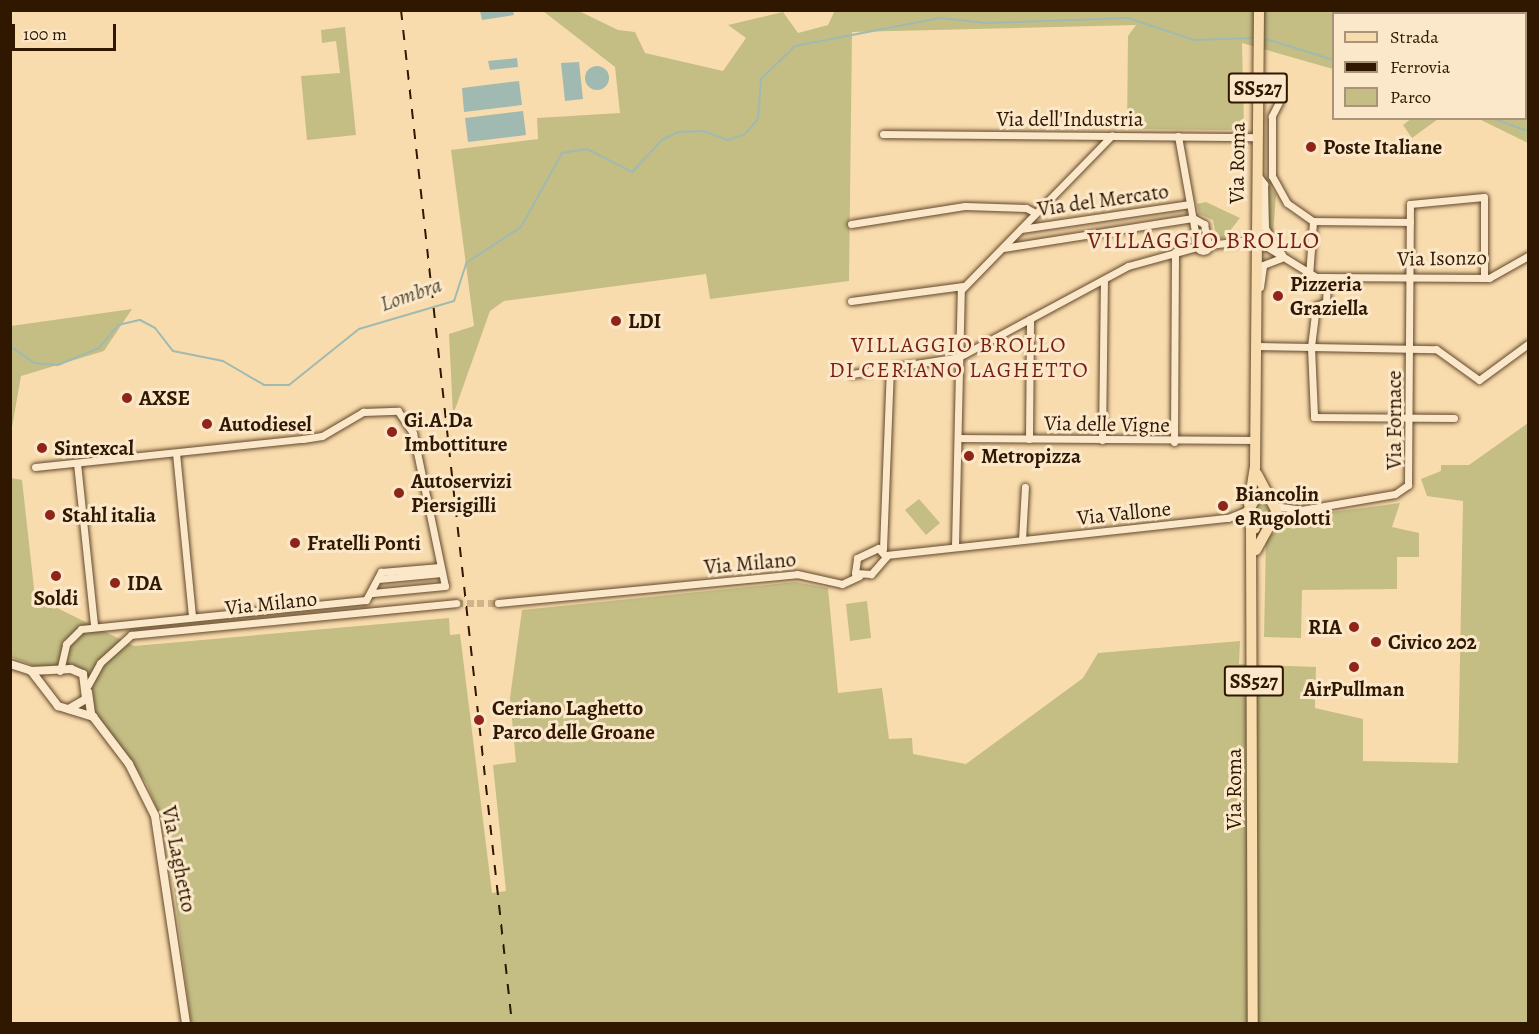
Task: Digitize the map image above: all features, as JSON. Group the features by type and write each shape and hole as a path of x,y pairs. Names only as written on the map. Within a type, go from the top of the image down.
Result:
{"main road":[{"name":"Via Roma","path":"1253,1023 1255,555 1248,516 1255,468 1256,440 1259,10"},
{"name":"Via Roma","path":"1255,468 1271,503"},
{"path":"1268,529 1248,516 1271,503"},
{"name":"SS527","path":"1268,529 1276,520 1271,503"},
{"name":"Via Roma","path":"1255,555 1268,529"}],"street":[{"path":"1279,102 1272,116 1272,176 1287,202 1313,221 1410,222"},
{"name":"Via dell'Industria","path":"884,134 1257,137"},
{"path":"851,301 963,286 1112,135"},
{"path":"1178,136 1197,245 1204,251 1209,242 1204,224 1193,218"},
{"path":"1257,175 1264,184 1265,228 1282,255"},
{"name":"Via Fornace","path":"1276,520 1298,510 1406,489 1410,418 1410,204 1484,197 1484,278"},
{"name":"Via del Mercato","path":"1021,229 1190,204"},
{"path":"851,224 965,206 1026,208 1036,213"},
{"name":"Via del Mercato","path":"1002,248 1193,218"},
{"path":"1309,276 1313,221"},
{"path":"1209,242 1268,240 1282,255 1309,276"},
{"path":"852,374 959,357 1104,280 1197,245"},
{"path":"1174,442 1175,252"},
{"path":"1257,298 1263,265 1274,257 1282,255"},
{"name":"Via Isonzo","path":"1309,276 1484,278 1528,256"},
{"path":"1327,277 1326,302 1316,306 1311,347 1314,417 1454,418"},
{"path":"1102,440 1104,280"},
{"path":"890,369 885,552 871,574 859,576 854,570 857,558 885,552 955,547 959,357 963,286"},
{"path":"1029,439 1030,319"},
{"path":"1256,346 1436,349 1484,380 1528,344"},
{"path":"35,467 322,436 363,412 398,411 413,433 445,586 372,593"},
{"name":"Via delle Vigne","path":"958,438 1174,442 1256,440"},
{"path":"176,453 192,617"},
{"path":"77,463 94,627"},
{"path":"1022,540 1025,487"},
{"name":"Via Fornace","path":"1271,503 1298,510"},
{"name":"Via Vallone","path":"955,547 1248,516"},
{"path":"49,692 74,632 94,627 366,600 378,579 441,570"},
{"name":"Via Milano","path":"498,603 797,574 842,584 859,576"},
{"name":"Via Milano","path":"77,671 100,663 131,635 456,603"},
{"path":"65,652 88,689 82,704 69,709"},
{"path":"10,663 31,671 77,671"},
{"name":"Via Milano","path":"88,689 100,663"},
{"path":"31,671 49,692 54,702 93,717"},
{"name":"Via Laghetto","path":"88,689 93,717 129,764 155,816 186,1023"}],"green space":[{"path":"835,10 1458,10 1463,12 1332,12 1332,69 1242,43 1244,128 1229,130 1127,129 1128,36 1136,25 852,32 849,281 710,299 706,274 504,301 490,311 453,415 449,334 474,326 451,150 538,139 537,118 620,113 615,67 543,11 579,11 618,30 635,32 645,53 723,71 746,38 728,25 783,12 798,33 828,25"},
{"path":"1517,10 1528,11 1528,143 1481,120 1527,120 1527,12 1514,12"},
{"path":"345,27 356,135 307,140 301,76 340,73 336,41 322,43 321,30"},
{"path":"1409,120 1437,120 1412,138 1403,125"},
{"path":"1267,182 1276,195 1273,235 1267,220"},
{"path":"1206,202 1240,218 1225,237 1217,240 1213,220 1199,214 1197,204"},
{"path":"132,309 104,351 21,376 11,433 11,326"},
{"path":"1528,423 1528,1023 191,1023 167,834 147,784 93,710 89,678 82,671 40,668 11,657 11,478 22,480 35,597 134,646 449,618 450,635 460,634 492,893 506,891 493,765 516,762 510,698 522,610 795,582 828,588 838,693 882,688 889,739 912,738 913,754 966,764 1083,678 1098,653 1240,641 1239,664 1316,667 1315,708 1363,719 1363,761 1458,763 1463,501 1427,496 1421,479 1441,471 1441,465 1469,465"},
{"path":"919,499 940,523 926,535 905,510"},
{"path":"1400,503 1392,527 1419,533 1419,557 1397,557 1397,589 1302,590 1301,638 1264,637 1266,539 1295,517"},
{"path":"1261,504 1268,507 1271,514 1268,521 1261,524 1254,521 1251,514 1254,507"},
{"path":"867,601 871,638 850,641 846,604"}],"water":[{"path":"480,11 513,11 514,15 482,20"},
{"path":"517,58 518,67 490,70 488,61"},
{"path":"579,62 583,99 565,101 561,63"},
{"path":"597,66 606,69 609,78 606,87 597,90 588,87 585,78 588,69"},
{"path":"519,81 522,105 464,112 462,88"},
{"path":"523,111 526,135 468,142 465,118"}],"waterway":[{"name":"Lombra","path":"10,346 34,363 58,365 99,348 118,325 140,320 155,328 173,351 223,361 264,385 289,385 359,329 454,301 466,263 521,227 562,153 587,149 632,172 662,140 678,132 704,131 727,140 745,134 758,119 761,79 795,46 941,18 986,23 1128,18 1194,40 1253,38"},
{"name":"Lombra","path":"1266,39 1332,59"},
{"name":"Lombra","path":"1498,120 1528,131"}],"tunnel":[{"path":"456,603 498,603"}],"railway":[{"path":"401,10 512,1024"}],"place":[{"name":"Poste Italiane","path":"1311,147"},
{"name":"Pizzeria Graziella","path":"1278,296"},
{"name":"LDI","path":"616,321"},
{"name":"AXSE","path":"127,398"},
{"name":"Autodiesel","path":"207,424"},
{"name":"Gi.A.Da Imbottiture","path":"392,432"},
{"name":"Sintexcal","path":"42,448"},
{"name":"Metropizza","path":"969,456"},
{"name":"Autoservizi Piersigilli","path":"399,493"},
{"name":"Biancolin e Rugolotti","path":"1223,506"},
{"name":"Stahl italia","path":"50,515"},
{"name":"Fratelli Ponti","path":"295,543"},
{"name":"Soldi","path":"56,576"},
{"name":"IDA","path":"115,583"},
{"name":"RIA","path":"1354,627"},
{"name":"Civico 202","path":"1376,642"},
{"name":"AirPullman","path":"1354,667"},
{"name":"Ceriano Laghetto Parco delle Groane","path":"479,720"}],"district":[{"name":"VILLAGGIO BROLLO","path":"1204,241"},
{"name":"VILLAGGIO BROLLO DI CERIANO LAGHETTO","path":"959,358"}]}
